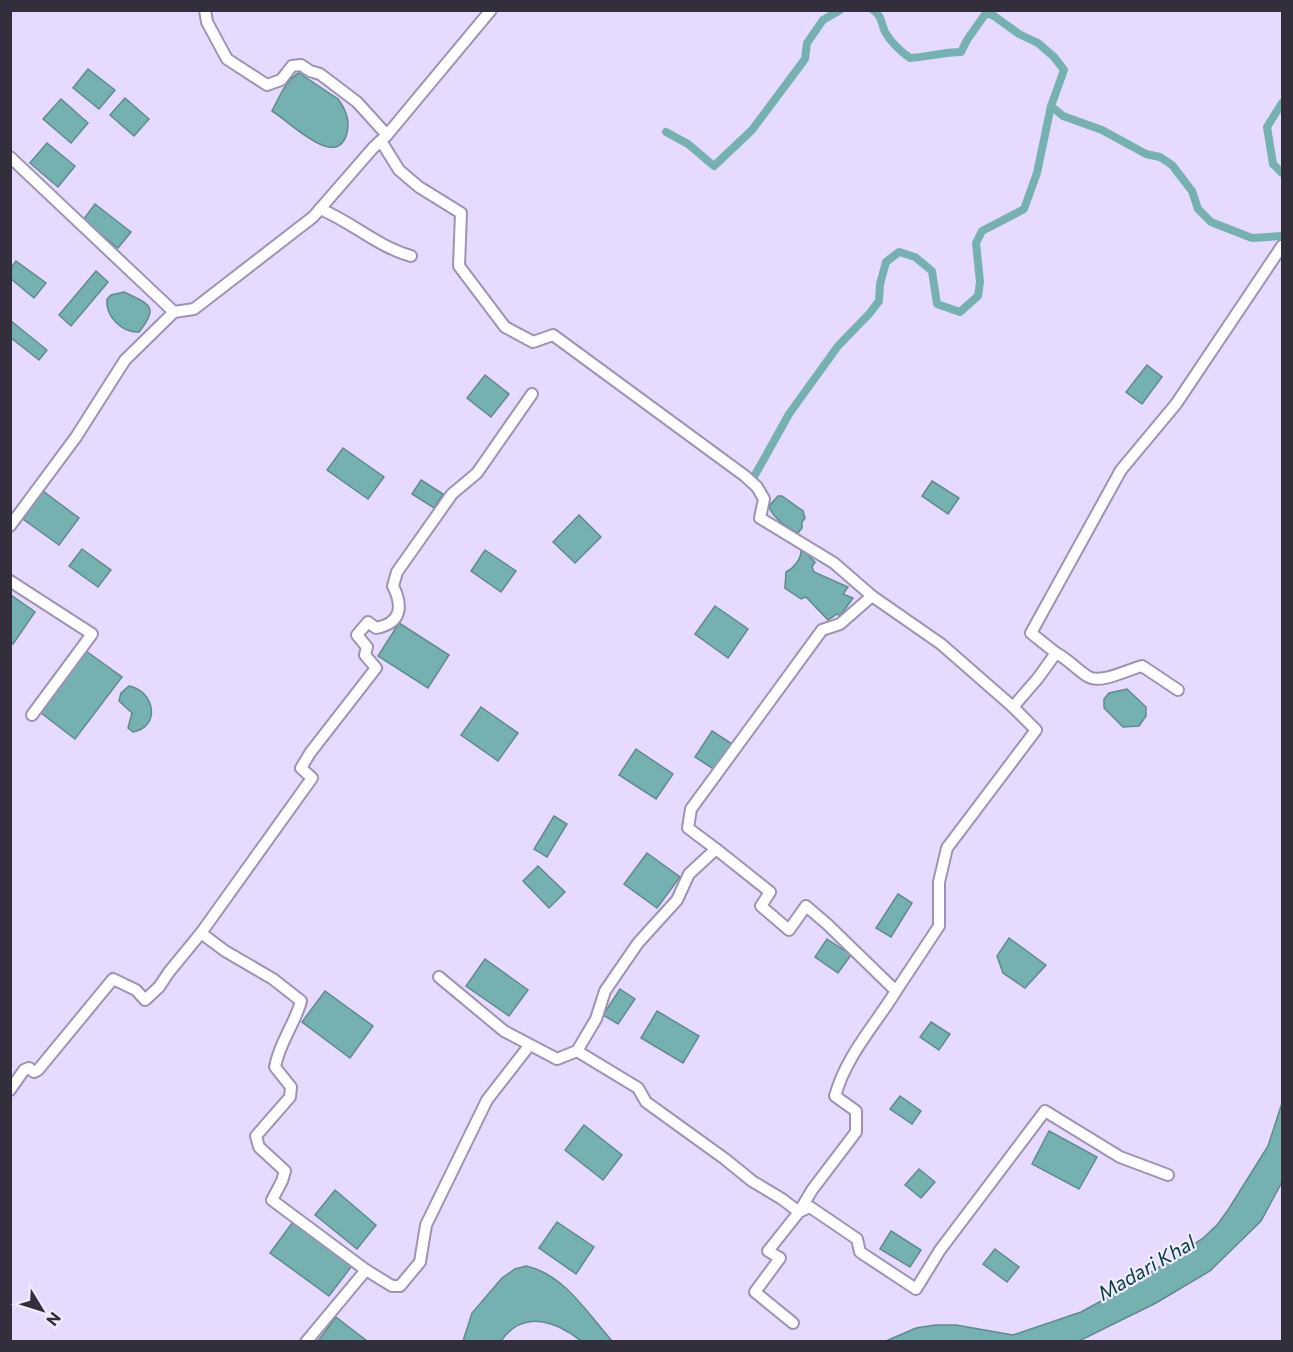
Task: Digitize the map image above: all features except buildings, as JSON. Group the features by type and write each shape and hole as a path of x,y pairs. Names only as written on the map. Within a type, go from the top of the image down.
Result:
{"street":[{"path":"205,10 207,22 227,58 267,85 281,80 292,66 300,65 320,74 357,102 384,138 399,170 419,187 461,213 459,266 505,327 533,342 553,335 745,476 764,499 760,518 834,563 872,596 941,644 1036,730 947,848 939,882 939,926 879,1018 856,1048 838,1084 835,1096 856,1110 856,1132 768,1251 780,1258 755,1292 793,1323"},
{"path":"10,526 76,437 125,360 174,312 194,309 313,217 384,138 490,10"},
{"path":"10,157 174,312"},
{"path":"320,209 346,221 395,252 411,256"},
{"path":"1179,690 1142,666 1102,680 1089,678 1031,633 1121,470 1176,404 1282,246"},
{"path":"10,1090 24,1070 29,1068 34,1072 38,1070 113,979 136,990 145,1000 159,987 201,933 312,778 301,768 310,753 376,668 365,655 367,647 357,635 368,622 376,628 385,626 393,619 400,605 393,586 398,572 452,494 477,473 532,394"},
{"path":"10,581 92,634 32,715"},
{"path":"872,596 840,624 822,630 691,809 688,828 770,891 761,906 789,930 806,906 896,990"},
{"path":"1012,707 1038,678 1056,653"},
{"path":"439,977 504,1031 529,1046 557,1059 577,1051 596,1019 605,991 638,943 677,900 689,874 716,849"},
{"path":"201,933 225,951 273,979 301,1001 297,1015 277,1053 275,1067 291,1087 290,1097 256,1136 259,1147 285,1171 272,1200 366,1270 392,1286 400,1286 420,1262 426,1225 487,1100 529,1046"},
{"path":"577,1051 638,1088 646,1102 752,1181 799,1212"},
{"path":"799,1212 810,1207 857,1239 860,1252 916,1289 940,1250 1045,1111 1120,1157 1168,1174"},
{"path":"306,1341 366,1270"}],"shaded area":[{"path":"88,69 115,90 99,109 73,88"},
{"path":"299,73 341,103 347,115 348,124 342,144 333,147 323,146 272,111 287,84"},
{"path":"125,98 149,119 134,136 110,115"},
{"path":"61,99 88,123 71,143 43,119"},
{"path":"47,143 75,166 58,187 30,163"},
{"path":"95,204 131,232 118,248 83,220"},
{"path":"16,261 46,283 34,298 11,279 11,268"},
{"path":"96,271 108,282 71,326 59,315"},
{"path":"124,292 149,307 149,316 139,332 127,330 121,326 109,311 107,299 111,295"},
{"path":"11,321 47,350 39,360 11,338"},
{"path":"1147,365 1162,377 1142,404 1126,392"},
{"path":"485,375 509,394 491,417 467,398"},
{"path":"343,448 384,477 368,499 327,470"},
{"path":"421,480 443,494 434,508 412,494"},
{"path":"932,481 959,498 948,514 922,496"},
{"path":"43,491 79,518 59,545 23,519"},
{"path":"778,496 782,496 803,511 805,518 798,533 773,514 769,506"},
{"path":"579,515 601,537 575,563 553,542"},
{"path":"82,549 111,570 98,587 69,566"},
{"path":"485,550 516,571 501,592 471,571"},
{"path":"801,551 815,562 812,567 814,572 848,587 843,594 853,598 840,616 837,614 828,620 806,597 801,599 785,588 786,572 796,563"},
{"path":"11,595 35,612 13,644 11,642"},
{"path":"715,606 748,629 728,658 695,634"},
{"path":"399,623 449,655 428,688 378,656"},
{"path":"86,651 122,677 75,739 40,712"},
{"path":"129,686 145,695 151,709 148,723 142,729 133,732 128,728 132,713 119,701 121,693"},
{"path":"1127,689 1146,707 1146,716 1139,726 1123,727 1104,708 1104,699 1109,693"},
{"path":"481,707 518,733 498,761 461,735"},
{"path":"712,731 732,744 715,770 695,757"},
{"path":"636,749 673,774 656,799 619,775"},
{"path":"554,816 567,824 547,857 534,849"},
{"path":"647,853 680,877 657,908 624,884"},
{"path":"538,866 565,892 549,908 523,881"},
{"path":"898,894 912,903 891,937 876,928"},
{"path":"1009,938 1046,965 1025,988 1003,973 997,956"},
{"path":"827,939 851,955 838,973 815,957"},
{"path":"485,959 528,990 509,1016 466,986"},
{"path":"620,989 635,999 618,1024 603,1015"},
{"path":"325,991 373,1026 350,1058 302,1022"},
{"path":"657,1011 699,1036 683,1063 641,1038"},
{"path":"931,1022 950,1034 939,1050 920,1037"},
{"path":"900,1096 921,1111 912,1124 890,1109"},
{"path":"1282,1103 1282,1182 1261,1221 1210,1271 1156,1303 1079,1341 886,1341 916,1328 935,1325 956,1325 1013,1335 1081,1312 1136,1282 1202,1239 1217,1225 1268,1146"},
{"path":"584,1125 622,1155 603,1180 565,1150"},
{"path":"1049,1131 1097,1157 1079,1189 1032,1164"},
{"path":"919,1169 935,1182 921,1198 905,1185"},
{"path":"335,1190 376,1225 357,1249 315,1215"},
{"path":"295,1219 354,1263 329,1296 270,1253"},
{"path":"557,1222 594,1247 576,1274 539,1248"},
{"path":"891,1231 921,1250 910,1267 880,1249"},
{"path":"995,1249 1019,1267 1007,1282 983,1264"},
{"path":"526,1266 540,1270 564,1286 612,1341 584,1342 559,1327 532,1322 515,1327 501,1341 463,1341 472,1313 502,1278 515,1269"},
{"path":"336,1317 367,1341 318,1341"}],"waterway":[{"path":"666,132 688,144 714,166 752,130 805,59 807,43 823,20 840,10"},
{"path":"873,10 880,17 890,39 910,58 961,52 986,13 994,16 1019,34 1038,43 1054,57 1064,70 1051,106 1063,116 1102,130 1172,165 1192,191 1198,209 1211,222 1252,238 1282,236"},
{"path":"1282,103 1267,127 1273,164 1282,173"},
{"path":"755,475 789,414 838,346 879,301 880,284 886,262 899,252 915,257 932,271 937,304 960,312 978,296 980,282 976,243 982,231 1024,209 1037,173 1051,106"}],"water label":[{"name":"Madari Khal","path":"1146,1267"}]}
